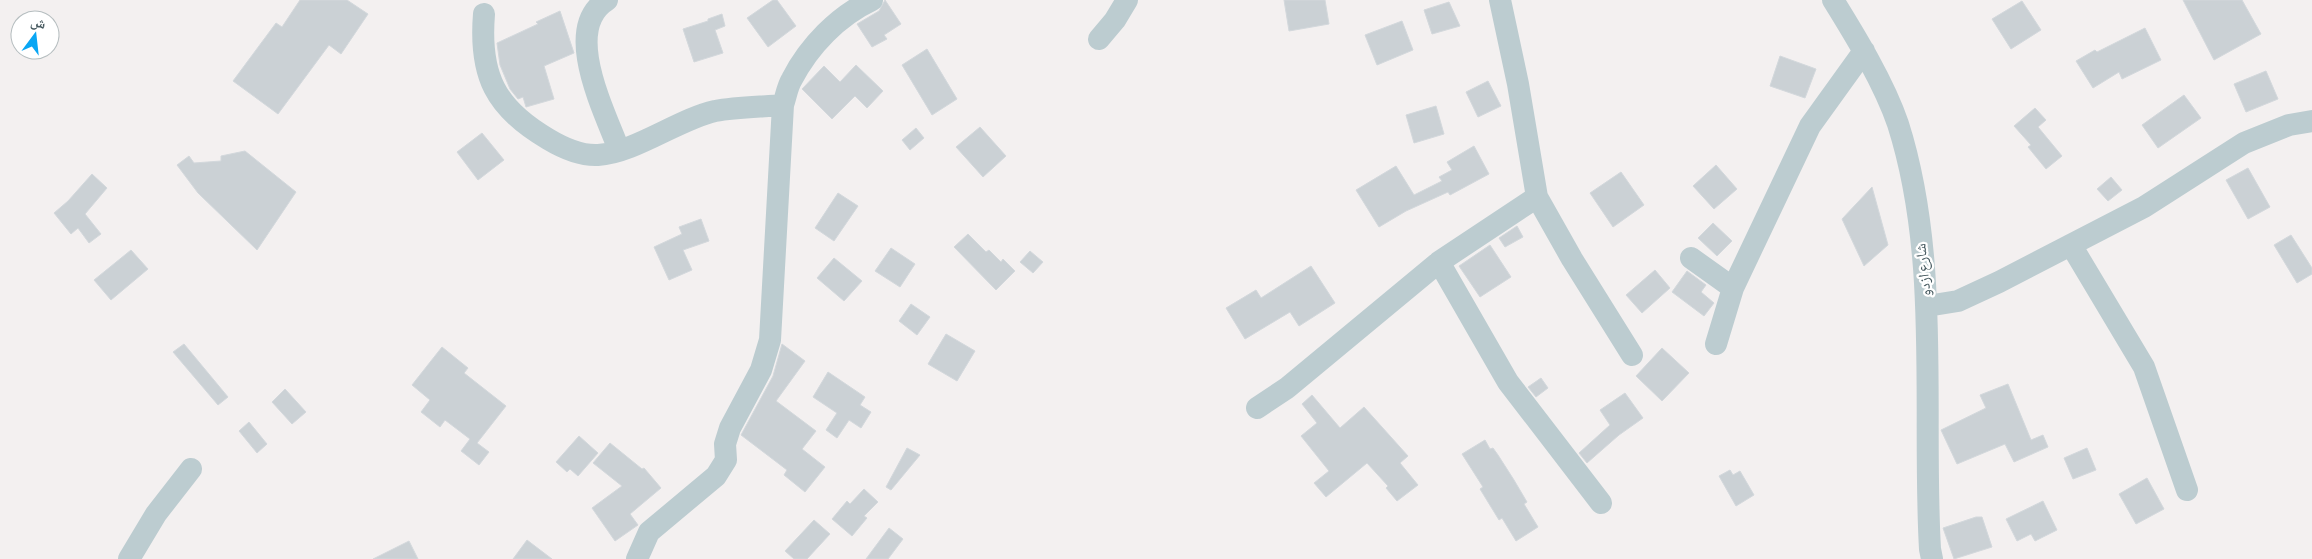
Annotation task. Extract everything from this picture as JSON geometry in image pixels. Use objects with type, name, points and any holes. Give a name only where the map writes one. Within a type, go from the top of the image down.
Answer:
[{"type":"street","points":[[608,0],[590,18],[586,39],[587,58],[619,150]]},
{"type":"street","points":[[637,559],[649,532],[716,476],[726,460],[725,444],[730,428],[761,370],[770,340],[783,105],[791,80],[812,49],[835,24],[858,7],[872,0]]},
{"type":"street","points":[[1099,39],[1116,20],[1127,0]]},
{"type":"street","points":[[1500,0],[1518,84],[1537,197],[1572,259],[1632,355]]},
{"type":"street","name":"شارع ازدو","points":[[1833,0],[1864,50],[1898,123],[1915,198],[1927,306],[1926,481],[1932,559]]},
{"type":"street","points":[[484,14],[482,42],[487,71],[501,102],[529,128],[567,151],[598,155],[619,150],[715,111],[783,105]]},
{"type":"street","points":[[1716,344],[1733,288],[1810,126],[1864,50]]},
{"type":"street","points":[[1927,306],[1958,300],[2071,245],[2144,207],[2244,143],[2288,125],[2312,121]]},
{"type":"street","points":[[1257,408],[1287,388],[1439,262],[1537,197]]},
{"type":"street","points":[[2071,245],[2144,367],[2187,490]]},
{"type":"street","points":[[1692,258],[1733,288]]},
{"type":"street","points":[[1439,262],[1508,382],[1601,503]]},
{"type":"street","points":[[129,559],[156,514],[191,469]]},
{"type":"building","points":[[300,0],[347,0],[368,14],[341,54],[329,45],[278,114],[233,81],[276,23],[282,27]]},
{"type":"building","points":[[773,0],[777,0],[796,26],[768,47],[747,18]]},
{"type":"building","points":[[885,0],[901,24],[884,35],[887,39],[872,47],[857,24],[879,11]]},
{"type":"building","points":[[1284,0],[1325,0],[1329,24],[1289,31]]},
{"type":"building","points":[[2183,0],[2242,0],[2261,34],[2214,60]]},
{"type":"building","points":[[2022,1],[2041,30],[2011,49],[1992,19]]},
{"type":"building","points":[[1449,2],[1460,26],[1432,34],[1424,10]]},
{"type":"building","points":[[560,11],[574,53],[544,66],[554,99],[526,107],[523,97],[518,99],[510,89],[500,65],[497,43],[538,24],[536,22]]},
{"type":"building","points":[[722,14],[725,26],[715,30],[723,53],[694,62],[683,29],[708,21],[708,19]]},
{"type":"building","points":[[1402,21],[1413,50],[1377,65],[1365,35]]},
{"type":"building","points":[[2145,28],[2161,60],[2122,79],[2119,72],[2093,88],[2076,61],[2095,50],[2097,52]]},
{"type":"building","points":[[927,49],[957,99],[932,115],[902,65]]},
{"type":"building","points":[[1780,56],[1816,69],[1805,98],[1770,86]]},
{"type":"building","points":[[856,65],[883,91],[867,108],[855,96],[832,119],[802,89],[824,66],[840,82]]},
{"type":"building","points":[[2266,71],[2278,99],[2246,112],[2234,84]]},
{"type":"building","points":[[1488,81],[1501,106],[1478,117],[1466,92]]},
{"type":"building","points":[[2184,95],[2201,118],[2158,148],[2142,125]]},
{"type":"building","points":[[1436,106],[1444,134],[1414,143],[1406,115]]},
{"type":"building","points":[[2035,108],[2046,120],[2038,127],[2062,156],[2046,169],[2028,147],[2031,145],[2014,126]]},
{"type":"building","points":[[980,127],[1006,156],[983,177],[956,147]]},
{"type":"building","points":[[916,128],[924,138],[910,150],[902,140]]},
{"type":"building","points":[[482,133],[504,160],[478,180],[457,152]]},
{"type":"building","points":[[1474,146],[1489,174],[1450,195],[1448,192],[1406,211],[1379,227],[1356,190],[1396,166],[1414,195],[1442,181],[1439,177],[1452,170],[1447,162]]},
{"type":"building","points":[[245,151],[296,192],[257,250],[198,193],[177,165],[189,156],[194,163],[221,161],[221,156]]},
{"type":"building","points":[[1716,165],[1737,189],[1714,209],[1693,186]]},
{"type":"building","points":[[2248,168],[2270,207],[2248,219],[2226,180]]},
{"type":"building","points":[[1621,172],[1644,205],[1613,227],[1590,193]]},
{"type":"building","points":[[92,174],[107,188],[85,214],[101,234],[89,243],[78,228],[71,234],[54,213],[68,201]]},
{"type":"building","points":[[2111,177],[2122,190],[2108,201],[2097,189]]},
{"type":"building","points":[[1872,187],[1888,245],[1864,266],[1842,219]]},
{"type":"building","points":[[838,193],[858,206],[834,241],[815,228]]},
{"type":"building","points":[[701,219],[709,241],[683,250],[692,270],[669,280],[654,247],[682,234],[679,227]]},
{"type":"building","points":[[1713,223],[1732,241],[1717,256],[1698,238]]},
{"type":"building","points":[[1517,226],[1523,237],[1505,247],[1499,238]]},
{"type":"building","points":[[968,234],[986,252],[989,250],[1001,262],[1003,259],[1015,271],[996,290],[954,247]]},
{"type":"building","points":[[2291,235],[2312,268],[2312,274],[2297,283],[2274,245]]},
{"type":"building","points":[[1490,245],[1511,277],[1480,297],[1459,266]]},
{"type":"building","points":[[891,248],[915,264],[900,287],[875,271]]},
{"type":"building","points":[[131,250],[148,269],[111,300],[94,280]]},
{"type":"building","points":[[1030,251],[1043,262],[1033,273],[1020,262]]},
{"type":"building","points":[[834,258],[862,281],[844,301],[817,278]]},
{"type":"building","points":[[1311,266],[1335,303],[1299,326],[1290,312],[1245,339],[1226,308],[1256,290],[1261,298]]},
{"type":"building","points":[[1655,270],[1670,288],[1642,313],[1626,295]]},
{"type":"building","points":[[1687,271],[1706,285],[1701,292],[1714,303],[1704,316],[1672,292]]},
{"type":"building","points":[[911,304],[930,317],[917,335],[899,321]]},
{"type":"building","points":[[946,334],[975,351],[957,381],[928,364]]},
{"type":"building","points":[[184,344],[228,397],[218,405],[173,352]]},
{"type":"building","points":[[782,344],[805,361],[776,401],[816,431],[802,449],[825,467],[805,492],[784,475],[787,470],[741,435],[773,376]]},
{"type":"building","points":[[442,347],[468,368],[464,373],[506,406],[477,443],[489,452],[479,465],[461,451],[470,439],[445,420],[440,427],[421,412],[430,400],[412,385]]},
{"type":"building","points":[[1662,348],[1689,373],[1662,401],[1636,376]]},
{"type":"building","points":[[828,372],[865,397],[860,405],[871,412],[861,428],[849,420],[837,438],[826,430],[837,413],[813,397]]},
{"type":"building","points":[[1541,378],[1548,388],[1536,397],[1528,387]]},
{"type":"building","points":[[2008,384],[2031,440],[2043,435],[2048,447],[2014,462],[2005,444],[1957,464],[1941,430],[1986,408],[1980,395]]},
{"type":"building","points":[[285,389],[306,412],[292,424],[272,402]]},
{"type":"building","points":[[1625,393],[1643,418],[1619,435],[1587,463],[1579,453],[1610,425],[1600,410]]},
{"type":"building","points":[[1312,395],[1340,428],[1364,407],[1408,456],[1400,463],[1418,485],[1397,501],[1386,488],[1388,486],[1367,463],[1326,497],[1314,483],[1329,471],[1301,436],[1317,423],[1302,404]]},
{"type":"building","points":[[249,422],[267,444],[257,453],[239,431]]},
{"type":"building","points":[[579,436],[598,453],[578,476],[570,469],[567,472],[556,462]]},
{"type":"building","points":[[1485,440],[1490,449],[1493,448],[1514,480],[1527,502],[1524,504],[1538,527],[1516,541],[1502,518],[1499,520],[1480,489],[1483,487],[1462,454]]},
{"type":"building","points":[[610,443],[642,469],[644,468],[661,488],[630,514],[638,525],[615,541],[592,508],[622,486],[593,463]]},
{"type":"building","points":[[907,448],[920,455],[891,490],[886,487]]},
{"type":"building","points":[[2087,448],[2096,470],[2073,479],[2064,458]]},
{"type":"building","points":[[1730,470],[1733,475],[1740,471],[1754,495],[1736,506],[1719,476]]},
{"type":"building","points":[[2147,478],[2164,509],[2136,524],[2119,494]]},
{"type":"building","points":[[864,489],[878,502],[864,516],[867,518],[852,536],[832,519],[847,501],[850,504]]},
{"type":"building","points":[[2043,501],[2057,530],[2035,541],[2031,534],[2017,541],[2006,519]]},
{"type":"building","points":[[1976,517],[1982,517],[1992,547],[1954,559],[1943,528]]},
{"type":"building","points":[[814,520],[830,534],[807,559],[794,559],[785,551]]},
{"type":"building","points":[[889,528],[903,539],[888,559],[866,559]]},
{"type":"building","points":[[527,540],[552,559],[513,559]]},
{"type":"building","points":[[409,541],[418,559],[373,559]]}]
